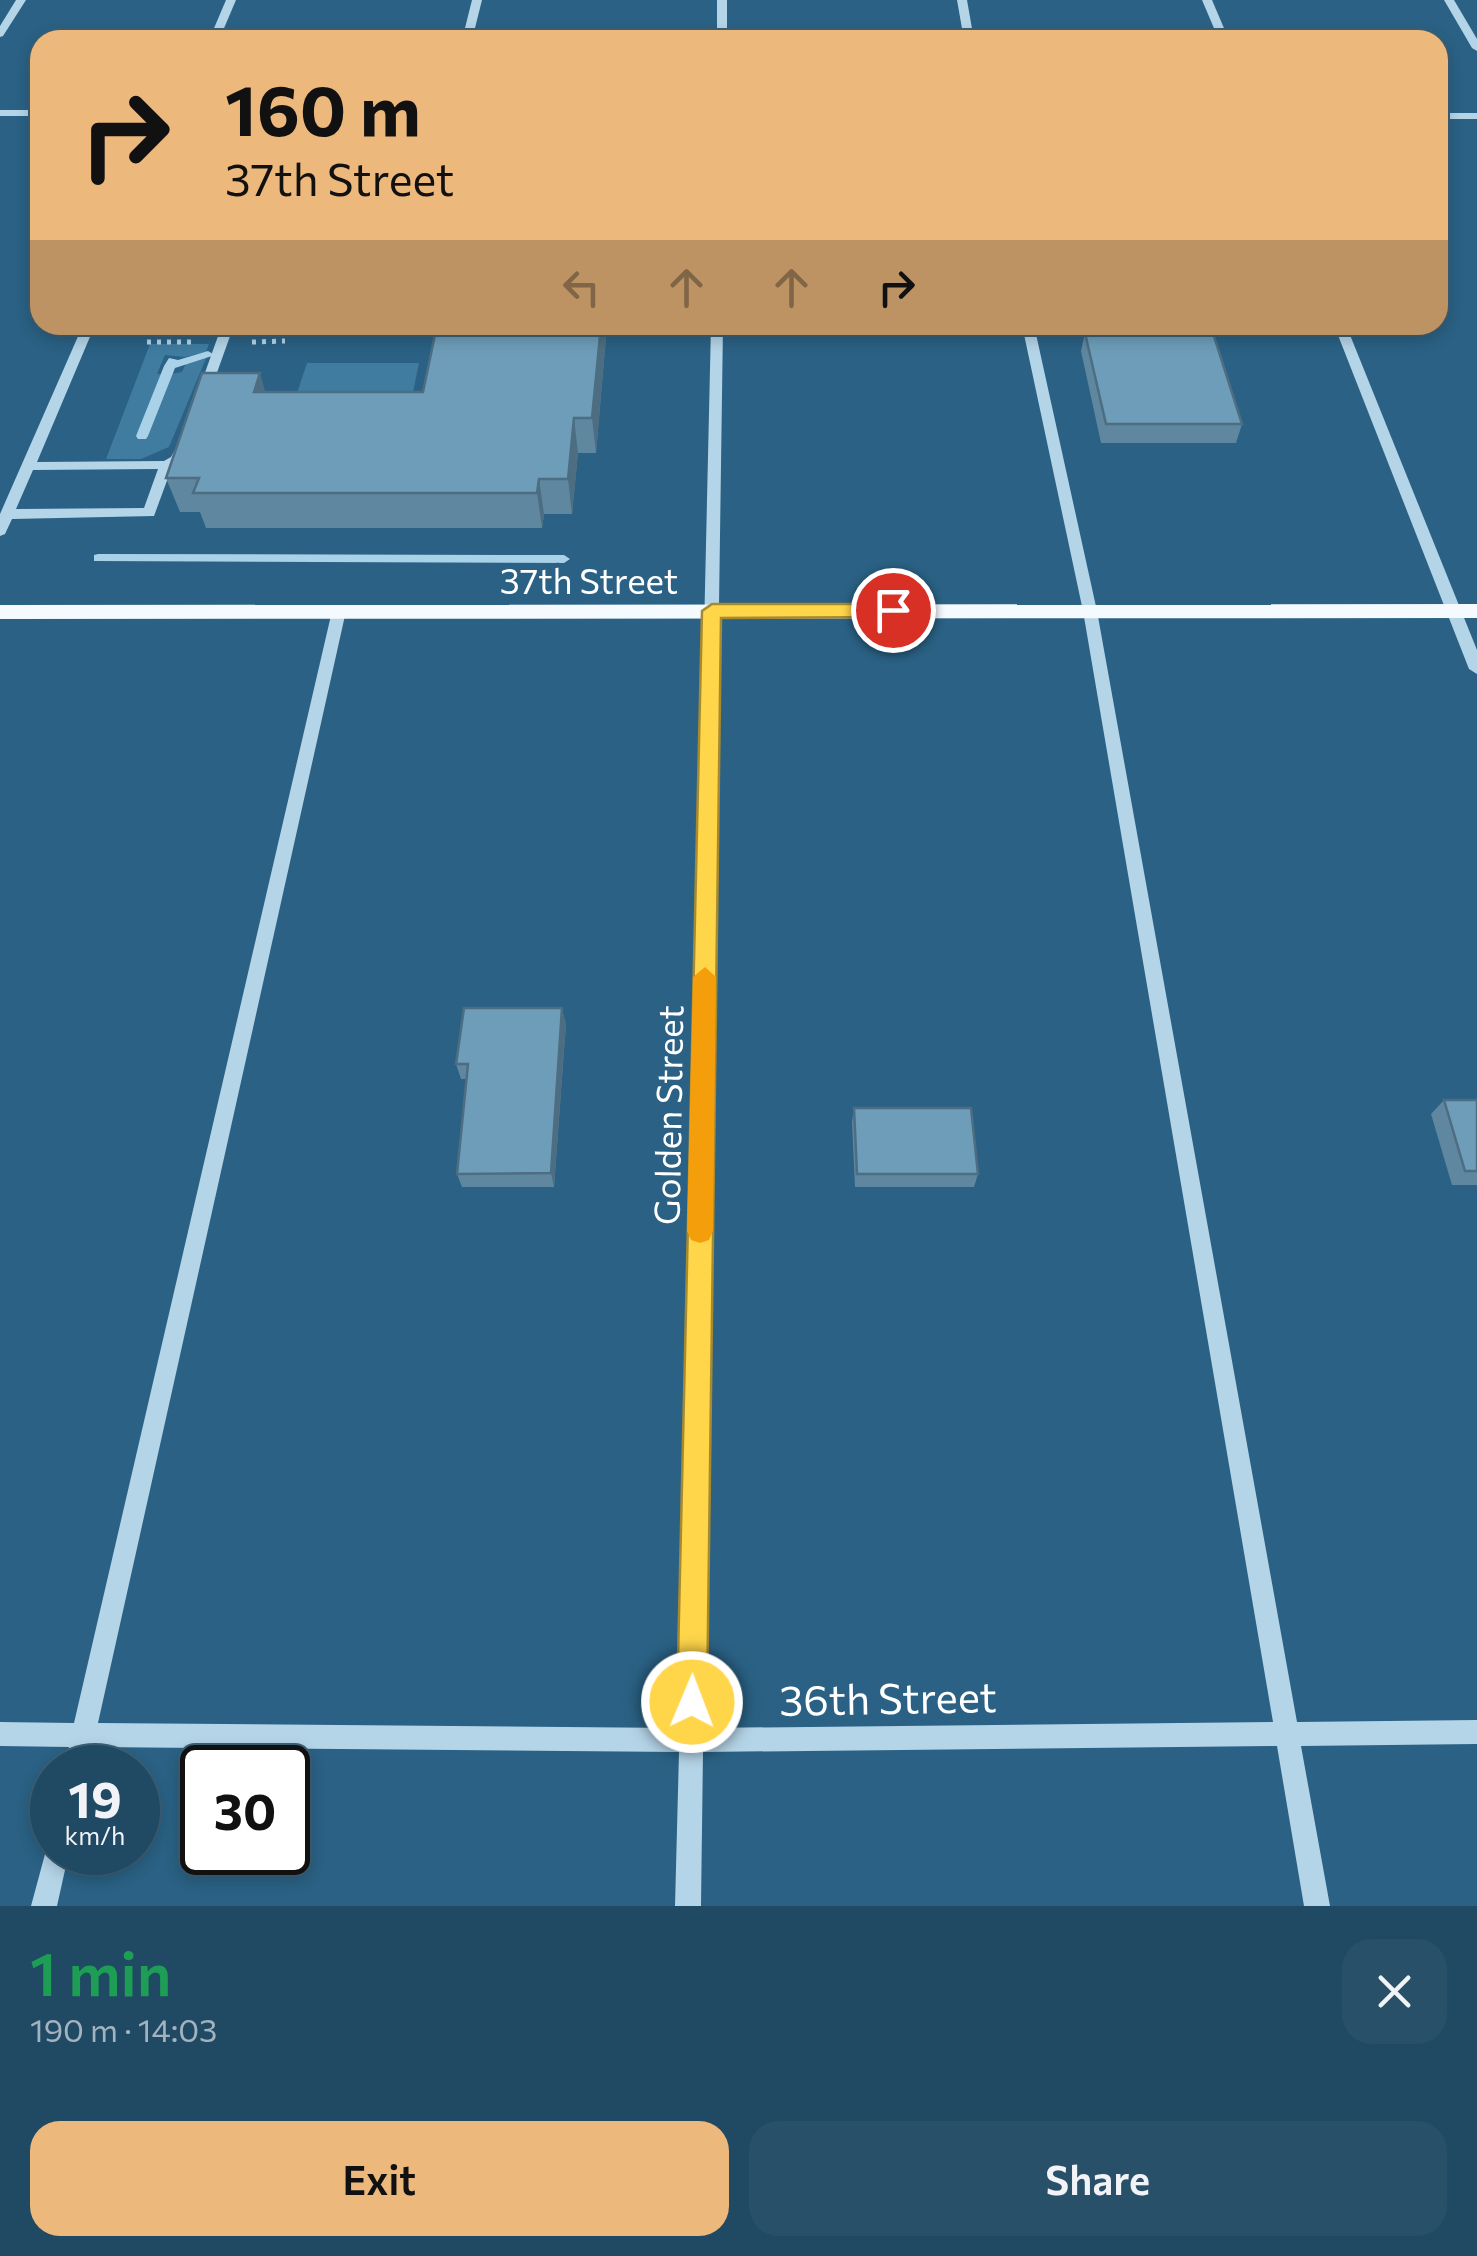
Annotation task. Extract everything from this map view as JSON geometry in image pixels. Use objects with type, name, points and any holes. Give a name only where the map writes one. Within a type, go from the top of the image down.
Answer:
[{"type":"main road","name":"37th Street","points":[[0,612],[1477,610]]},
{"type":"street","points":[[0,34],[20,0]]},
{"type":"street","points":[[218,30],[231,0]]},
{"type":"street","points":[[470,30],[477,0]]},
{"type":"street","points":[[722,0],[722,30]]},
{"type":"street","points":[[962,0],[967,30]]},
{"type":"street","points":[[1207,0],[1220,30]]},
{"type":"street","points":[[1449,0],[1477,48]]},
{"type":"street","points":[[0,113],[30,113]]},
{"type":"street","points":[[1448,116],[1477,116]]},
{"type":"street","points":[[0,531],[85,335]]},
{"type":"street","points":[[195,417],[224,335]]},
{"type":"street","name":"Golden Street","points":[[688,1906],[717,335]]},
{"type":"street","points":[[1030,335],[1090,610],[1317,1906]]},
{"type":"street","points":[[1344,335],[1477,669]]},
{"type":"street","points":[[28,466],[166,464],[176,460],[188,436]]},
{"type":"street","points":[[7,514],[149,513],[166,464]]},
{"type":"street","points":[[82,1745],[340,610]]},
{"type":"street","name":"36th Street","points":[[0,1734],[691,1740],[1477,1732]]},
{"type":"street","points":[[44,1906],[51,1875]]},
{"type":"path","points":[[250,342],[286,341]]},
{"type":"path","points":[[147,342],[209,342]]},
{"type":"shaded area","points":[[150,344],[209,344],[206,352],[185,357],[165,355],[157,374],[164,374],[139,439],[145,437],[170,374],[182,372],[187,361],[207,356],[169,447],[141,459],[106,459]]},
{"type":"shaded area","points":[[307,363],[419,363],[409,412],[291,411]]},
{"type":"building","points":[[435,335],[600,335],[592,418],[574,418],[568,479],[539,479],[537,493],[193,493],[199,478],[166,478],[202,373],[260,373],[254,392],[423,392]]},
{"type":"building","points":[[1085,335],[1214,335],[1242,424],[1106,424]]},
{"type":"building","points":[[464,1008],[562,1008],[551,1173],[457,1174],[468,1064],[456,1064]]},
{"type":"building","points":[[1444,1100],[1477,1100],[1477,1171],[1465,1171]]},
{"type":"building","points":[[854,1108],[971,1108],[978,1174],[857,1174]]},
{"type":"waterway","points":[[171,365],[208,354]]},
{"type":"waterway","points":[[171,365],[173,360]]},
{"type":"waterway","points":[[142,436],[171,365]]},
{"type":"waterway","points":[[98,558],[564,559]]},
{"type":"slow traffic","points":[[700,1231],[705,977]]},
{"type":"route","points":[[692,1702],[712,611],[893,610]]}]
